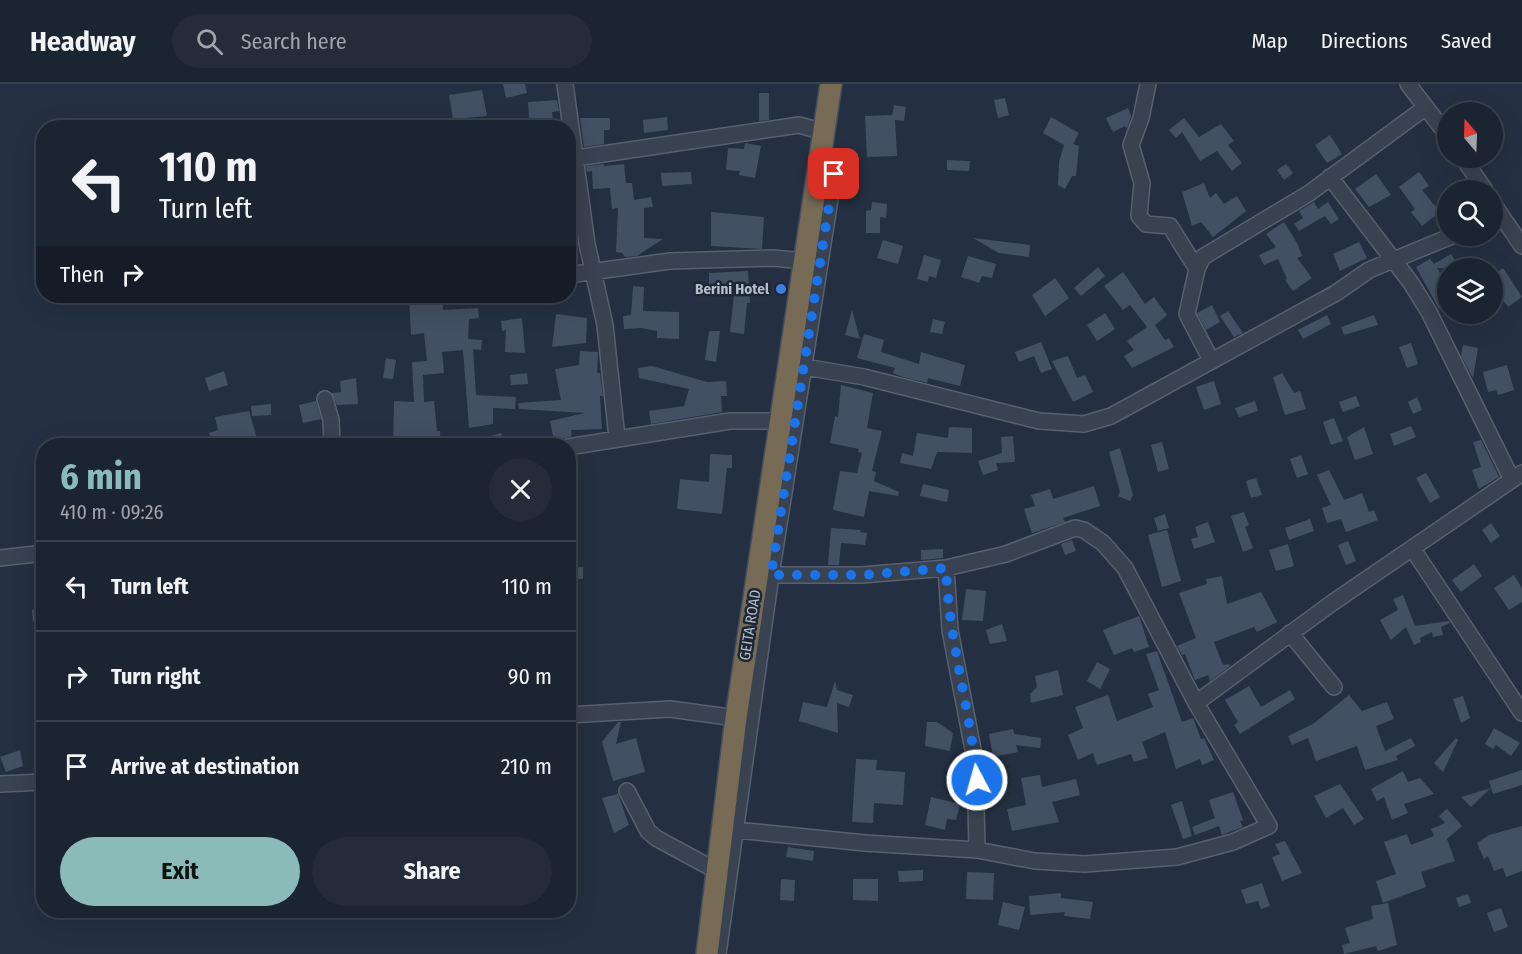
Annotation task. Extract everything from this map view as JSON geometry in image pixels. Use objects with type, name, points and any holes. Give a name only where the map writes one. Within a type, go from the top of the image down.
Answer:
[{"type":"highway","name":"GEITA ROAD","points":[[707,954],[736,718],[831,84]]},
{"type":"street","points":[[565,84],[570,120]]},
{"type":"street","points":[[1148,84],[1141,118],[1131,145],[1142,183],[1139,216],[1146,224],[1170,226],[1197,269]]},
{"type":"street","points":[[1408,84],[1437,122]]},
{"type":"street","points":[[1211,360],[1187,314],[1197,269],[1208,252],[1263,222],[1330,177],[1426,107]]},
{"type":"street","points":[[617,438],[605,325],[593,273],[576,158],[799,125],[824,132]]},
{"type":"street","points":[[718,954],[771,575],[834,174]]},
{"type":"street","points":[[1196,703],[1290,633],[1517,477],[1446,343],[1411,283],[1330,177]]},
{"type":"street","points":[[1503,228],[1522,246]]},
{"type":"street","points":[[805,367],[864,377],[1039,421],[1084,424],[1111,416],[1336,293],[1369,270],[1437,242]]},
{"type":"street","points":[[576,274],[688,260],[773,258],[804,261]]},
{"type":"street","points":[[325,399],[331,420],[332,438]]},
{"type":"street","points":[[576,446],[730,421],[782,421]]},
{"type":"street","points":[[736,830],[977,850],[1035,861],[1115,863],[1177,857],[1233,842],[1268,828],[1265,816],[1196,703],[1125,568],[1110,550],[1084,530],[1066,530],[1006,554],[946,568],[823,577],[771,575]]},
{"type":"street","points":[[1412,548],[1522,713]]},
{"type":"street","points":[[0,558],[36,554]]},
{"type":"street","points":[[946,568],[950,630],[975,760],[977,850]]},
{"type":"street","points":[[1290,633],[1334,687]]},
{"type":"street","points":[[576,714],[670,709],[736,718]]},
{"type":"street","points":[[0,784],[36,783]]},
{"type":"street","points":[[627,791],[648,831],[656,838],[717,872]]},
{"type":"building","points":[[503,84],[525,84],[527,93],[506,98]]},
{"type":"building","points":[[482,90],[487,116],[453,119],[449,95]]},
{"type":"building","points":[[759,93],[769,93],[769,120],[759,121]]},
{"type":"building","points":[[1005,98],[1009,115],[998,118],[994,100]]},
{"type":"building","points":[[557,100],[559,111],[552,112],[553,120],[529,120],[528,102]]},
{"type":"building","points":[[894,105],[906,107],[904,121],[895,120],[897,156],[867,157],[865,116],[892,115]]},
{"type":"building","points":[[1128,108],[1131,116],[1127,129],[1125,126],[1113,132],[1106,118]]},
{"type":"building","points":[[667,117],[668,130],[644,133],[643,120]]},
{"type":"building","points":[[1051,117],[1079,133],[1073,144],[1079,146],[1076,176],[1072,176],[1065,189],[1058,185],[1059,162],[1064,145],[1043,133]]},
{"type":"building","points":[[580,118],[610,118],[610,130],[604,130],[604,144],[584,147]]},
{"type":"building","points":[[1184,118],[1199,137],[1221,124],[1234,141],[1228,145],[1242,163],[1232,171],[1217,151],[1200,161],[1182,132],[1176,138],[1169,130]]},
{"type":"building","points":[[1330,135],[1342,154],[1327,163],[1315,145]]},
{"type":"building","points":[[745,143],[761,146],[755,178],[739,175],[740,171],[726,170],[728,148],[744,149]]},
{"type":"building","points":[[947,160],[970,161],[969,171],[947,170]]},
{"type":"building","points":[[604,164],[604,166],[624,164],[626,183],[632,183],[634,200],[651,197],[653,207],[644,208],[644,238],[663,239],[637,256],[625,257],[622,253],[616,252],[618,208],[612,209],[610,188],[593,189],[592,171],[587,172],[586,166]]},
{"type":"building","points":[[1286,164],[1293,173],[1284,180],[1277,170]]},
{"type":"building","points":[[691,172],[692,184],[662,186],[661,173]]},
{"type":"building","points":[[1419,172],[1429,186],[1422,190],[1437,208],[1437,214],[1422,226],[1411,212],[1415,209],[1399,187]]},
{"type":"building","points":[[1376,174],[1391,195],[1369,207],[1355,189]]},
{"type":"building","points":[[1204,183],[1210,198],[1216,193],[1224,204],[1237,196],[1246,211],[1213,237],[1201,222],[1192,226],[1182,192]]},
{"type":"building","points":[[872,202],[887,204],[886,218],[880,217],[880,233],[866,233],[866,211],[871,210]]},
{"type":"building","points":[[1314,202],[1318,209],[1328,202],[1339,219],[1331,224],[1325,216],[1299,231],[1294,224],[1303,218],[1299,211]]},
{"type":"building","points":[[711,212],[764,217],[762,249],[711,246]]},
{"type":"building","points":[[1284,222],[1302,256],[1297,258],[1312,278],[1293,291],[1285,280],[1287,279],[1278,259],[1264,265],[1259,255],[1276,247],[1266,234]]},
{"type":"building","points":[[973,238],[1030,245],[1029,257],[999,253]]},
{"type":"building","points":[[883,240],[903,246],[898,264],[877,258]]},
{"type":"building","points":[[1359,242],[1367,258],[1340,271],[1333,254]]},
{"type":"building","points":[[924,255],[941,260],[936,278],[929,276],[928,282],[917,279]]},
{"type":"building","points":[[968,256],[996,264],[992,278],[982,276],[979,283],[961,277]]},
{"type":"building","points":[[1430,259],[1434,264],[1437,262],[1437,305],[1416,267]]},
{"type":"building","points":[[1098,267],[1105,276],[1081,296],[1074,288]]},
{"type":"building","points":[[1503,268],[1522,297],[1508,307],[1503,301]]},
{"type":"building","points":[[748,271],[750,303],[747,303],[744,334],[730,332],[734,294],[709,293],[709,273]]},
{"type":"building","points":[[1123,272],[1145,304],[1154,297],[1167,315],[1155,325],[1165,340],[1169,338],[1174,347],[1132,368],[1124,356],[1134,350],[1127,341],[1147,327],[1130,305],[1123,310],[1104,286]]},
{"type":"building","points":[[1055,278],[1069,298],[1045,316],[1032,295]]},
{"type":"building","points":[[633,286],[644,287],[643,311],[679,312],[679,339],[657,338],[657,331],[641,328],[624,329],[623,316],[631,315]]},
{"type":"building","points":[[409,303],[442,303],[443,310],[478,308],[479,318],[469,319],[468,339],[482,340],[481,350],[473,349],[476,395],[516,397],[515,409],[493,408],[493,424],[469,428],[463,350],[442,352],[444,373],[423,375],[424,402],[434,401],[437,431],[440,431],[440,438],[393,438],[394,401],[414,402],[412,362],[427,361],[424,333],[411,335]]},
{"type":"building","points":[[1212,305],[1220,322],[1206,330],[1197,313]]},
{"type":"building","points":[[852,310],[860,339],[845,335]]},
{"type":"building","points":[[1228,311],[1243,333],[1234,337],[1220,316]]},
{"type":"building","points":[[1105,313],[1115,329],[1097,341],[1087,325]]},
{"type":"building","points":[[556,314],[587,318],[586,343],[552,347]]},
{"type":"building","points":[[1327,315],[1331,324],[1303,339],[1298,330]]},
{"type":"building","points":[[1374,315],[1378,325],[1344,335],[1341,327]]},
{"type":"building","points":[[522,318],[525,353],[505,352],[506,330],[502,331],[501,321]]},
{"type":"building","points":[[933,319],[945,322],[942,334],[930,332]]},
{"type":"building","points":[[709,331],[720,331],[716,362],[705,360]]},
{"type":"building","points":[[864,334],[884,340],[881,352],[919,364],[921,352],[965,365],[960,386],[928,378],[927,383],[903,377],[893,373],[895,368],[857,358]]},
{"type":"building","points":[[1041,342],[1052,369],[1041,373],[1034,356],[1019,362],[1015,352]]},
{"type":"building","points":[[1411,343],[1418,364],[1407,368],[1399,347]]},
{"type":"building","points":[[1463,345],[1478,348],[1473,378],[1461,356]]},
{"type":"building","points":[[580,351],[598,352],[597,373],[600,373],[603,396],[600,396],[602,429],[571,430],[572,436],[553,438],[550,421],[585,413],[519,409],[518,403],[561,400],[555,369],[579,365]]},
{"type":"building","points":[[1068,356],[1077,378],[1085,375],[1093,392],[1073,402],[1052,361]]},
{"type":"building","points":[[386,358],[396,360],[393,379],[383,378]]},
{"type":"building","points":[[1507,365],[1514,390],[1498,395],[1496,390],[1488,392],[1483,372]]},
{"type":"building","points":[[652,366],[707,382],[726,381],[727,396],[721,396],[722,412],[651,424],[649,411],[684,406],[689,389],[639,378],[638,368]]},
{"type":"building","points":[[224,371],[228,385],[209,391],[205,378]]},
{"type":"building","points":[[527,373],[528,384],[511,385],[510,375]]},
{"type":"building","points":[[1282,373],[1294,393],[1300,391],[1306,409],[1285,415],[1273,377]]},
{"type":"building","points":[[356,378],[358,404],[337,405],[332,393],[341,392],[340,381]]},
{"type":"building","points":[[1214,381],[1221,404],[1204,410],[1196,387]]},
{"type":"building","points":[[841,385],[873,393],[867,428],[882,431],[872,471],[876,472],[874,481],[899,492],[898,496],[869,491],[864,517],[833,510],[840,471],[857,473],[862,453],[858,452],[859,449],[830,443],[835,416],[838,417]]},
{"type":"building","points":[[1356,396],[1360,406],[1343,412],[1339,402]]},
{"type":"building","points":[[1417,397],[1422,410],[1413,414],[1408,402]]},
{"type":"building","points":[[316,401],[321,419],[303,423],[299,405]]},
{"type":"building","points":[[1255,401],[1258,411],[1239,417],[1235,408]]},
{"type":"building","points":[[271,404],[271,415],[252,416],[251,406]]},
{"type":"building","points":[[249,411],[257,438],[211,438],[209,433],[218,430],[215,417]]},
{"type":"building","points":[[1334,418],[1343,441],[1331,445],[1323,422]]},
{"type":"building","points":[[1411,426],[1416,437],[1394,446],[1390,434]]},
{"type":"building","points":[[949,427],[972,428],[972,453],[937,452],[931,469],[900,463],[902,453],[913,456],[917,433],[948,438]]},
{"type":"building","points":[[1364,427],[1373,454],[1355,460],[1347,437]]},
{"type":"building","points":[[501,433],[503,438],[487,438]]},
{"type":"building","points":[[1013,436],[1015,462],[996,463],[998,470],[983,475],[978,461],[1002,453],[1001,437]]},
{"type":"building","points":[[1481,440],[1499,477],[1479,489],[1472,470],[1481,467],[1473,442]]},
{"type":"building","points":[[1162,442],[1169,469],[1158,472],[1151,445]]},
{"type":"building","points":[[1120,448],[1133,495],[1130,501],[1118,496],[1120,492],[1109,452]]},
{"type":"building","points":[[710,454],[732,455],[732,468],[727,468],[722,514],[677,509],[680,479],[709,482]]},
{"type":"building","points":[[1301,455],[1308,474],[1297,478],[1290,459]]},
{"type":"building","points":[[1329,470],[1344,500],[1362,493],[1369,512],[1374,510],[1378,520],[1346,532],[1341,519],[1327,523],[1322,508],[1331,505],[1317,475]]},
{"type":"building","points":[[1426,473],[1440,497],[1430,503],[1416,478]]},
{"type":"building","points":[[1256,478],[1262,495],[1251,498],[1246,481]]},
{"type":"building","points":[[923,484],[949,490],[947,502],[920,496]]},
{"type":"building","points":[[1094,486],[1100,506],[1063,518],[1065,522],[1032,533],[1024,509],[1035,506],[1031,495],[1050,489],[1053,499]]},
{"type":"building","points":[[1244,512],[1249,525],[1245,527],[1253,548],[1243,552],[1231,516]]},
{"type":"building","points":[[1165,514],[1169,528],[1158,531],[1154,518]]},
{"type":"building","points":[[1310,519],[1314,531],[1289,540],[1285,528]]},
{"type":"building","points":[[1208,522],[1215,542],[1194,549],[1191,539],[1198,537],[1195,527]]},
{"type":"building","points":[[1491,523],[1500,536],[1491,543],[1482,530]]},
{"type":"building","points":[[831,528],[861,530],[860,532],[867,533],[865,545],[841,543],[839,565],[828,565]]},
{"type":"building","points":[[1167,530],[1181,581],[1162,587],[1148,535]]},
{"type":"building","points":[[1072,540],[1076,551],[1065,555],[1061,544]]},
{"type":"building","points":[[1348,541],[1356,561],[1346,565],[1338,545]]},
{"type":"building","points":[[1288,544],[1294,566],[1276,571],[1269,550]]},
{"type":"building","points":[[943,549],[943,558],[921,560],[921,550]]},
{"type":"building","points":[[1474,564],[1482,576],[1461,592],[1452,580]]},
{"type":"building","points":[[576,567],[583,567],[583,579],[576,579]]},
{"type":"building","points":[[1514,575],[1522,588],[1522,602],[1509,610],[1494,588]]},
{"type":"building","points":[[1222,576],[1227,604],[1261,592],[1277,622],[1257,632],[1254,627],[1214,642],[1223,665],[1229,664],[1230,666],[1210,681],[1208,675],[1195,680],[1185,654],[1182,655],[1177,646],[1196,638],[1179,593],[1207,584],[1206,579]]},
{"type":"building","points":[[966,589],[986,591],[983,621],[962,620]]},
{"type":"building","points":[[1403,595],[1415,626],[1449,621],[1450,623],[1441,627],[1443,635],[1433,637],[1432,632],[1420,638],[1421,642],[1414,645],[1406,627],[1391,640],[1380,620],[1398,610],[1393,599]]},
{"type":"building","points":[[32,610],[36,610],[36,621],[33,621]]},
{"type":"building","points":[[1139,616],[1149,647],[1134,652],[1132,648],[1114,655],[1103,630]]},
{"type":"building","points":[[1002,624],[1007,641],[990,644],[986,630]]},
{"type":"building","points":[[1157,651],[1182,722],[1193,718],[1201,739],[1204,738],[1214,760],[1202,765],[1200,759],[1176,769],[1165,732],[1142,742],[1148,758],[1134,762],[1131,754],[1097,765],[1093,753],[1078,760],[1068,735],[1083,728],[1075,707],[1108,695],[1117,721],[1153,707],[1148,694],[1159,690],[1146,654]]},
{"type":"building","points":[[1097,662],[1110,669],[1100,689],[1087,681]]},
{"type":"building","points":[[1058,670],[1063,695],[1031,703],[1030,694],[1037,687],[1035,676]]},
{"type":"building","points":[[835,681],[837,690],[853,695],[849,707],[837,703],[838,733],[799,721],[803,702],[827,707]]},
{"type":"building","points":[[1249,686],[1261,707],[1290,690],[1295,699],[1240,734],[1234,725],[1238,722],[1225,700]]},
{"type":"building","points":[[1349,695],[1362,711],[1387,702],[1394,719],[1376,726],[1385,751],[1411,738],[1415,746],[1396,756],[1398,760],[1365,770],[1357,746],[1316,761],[1308,738],[1292,745],[1288,736],[1313,724]]},
{"type":"building","points":[[1463,696],[1470,718],[1461,723],[1453,699]]},
{"type":"building","points":[[618,722],[621,722],[616,744],[636,738],[645,772],[613,781],[602,742]]},
{"type":"building","points":[[927,722],[937,722],[953,733],[950,751],[925,746]]},
{"type":"building","points":[[1494,728],[1520,743],[1511,756],[1496,745],[1493,749],[1485,744]]},
{"type":"building","points":[[1013,729],[1014,734],[1041,738],[1040,748],[1016,745],[1018,752],[993,757],[989,734]]},
{"type":"building","points":[[1456,738],[1458,740],[1443,772],[1434,763]]},
{"type":"building","points":[[20,750],[23,766],[6,772],[0,757]]},
{"type":"building","points":[[856,759],[877,760],[876,770],[905,772],[903,805],[874,803],[873,823],[852,822]]},
{"type":"building","points":[[1522,770],[1522,785],[1493,794],[1489,781]]},
{"type":"building","points":[[1403,771],[1408,782],[1420,778],[1434,794],[1404,804],[1408,813],[1392,820],[1384,797],[1377,801],[1371,789]]},
{"type":"building","points":[[1040,775],[1042,787],[1076,779],[1080,795],[1052,802],[1059,822],[1012,831],[1007,809],[1026,805],[1021,778]]},
{"type":"building","points":[[1340,784],[1364,819],[1354,825],[1343,808],[1326,818],[1314,796]]},
{"type":"building","points":[[1491,788],[1471,807],[1461,797]]},
{"type":"building","points":[[1233,792],[1243,820],[1240,821],[1243,827],[1222,835],[1219,826],[1195,835],[1192,827],[1215,818],[1209,800]]},
{"type":"building","points":[[618,794],[629,825],[614,833],[602,798]]},
{"type":"building","points":[[931,797],[960,804],[956,820],[947,819],[945,830],[925,825]]},
{"type":"building","points":[[1182,801],[1192,836],[1183,839],[1171,805]]},
{"type":"building","points":[[1447,809],[1462,826],[1447,839],[1455,861],[1421,872],[1426,887],[1383,903],[1376,881],[1396,874],[1384,842],[1407,834],[1411,845],[1434,836],[1431,829],[1445,823],[1439,816]]},
{"type":"building","points":[[1522,826],[1522,871],[1506,877],[1503,868],[1494,871],[1488,856],[1484,859],[1477,843],[1489,835]]},
{"type":"building","points":[[1285,841],[1302,873],[1282,881],[1272,857],[1280,854],[1275,844]]},
{"type":"building","points":[[788,847],[814,851],[813,861],[786,857]]},
{"type":"building","points":[[923,870],[923,881],[899,882],[898,871]]},
{"type":"building","points":[[967,872],[994,873],[993,900],[966,899]]},
{"type":"building","points":[[781,879],[795,880],[794,901],[780,900]]},
{"type":"building","points":[[853,879],[878,879],[878,901],[853,900]]},
{"type":"building","points":[[1262,883],[1270,906],[1261,909],[1258,901],[1246,904],[1241,890]]},
{"type":"building","points":[[1061,893],[1061,898],[1093,902],[1090,919],[1064,916],[1065,912],[1030,915],[1029,896]]},
{"type":"building","points":[[1468,894],[1471,903],[1459,907],[1456,898]]},
{"type":"building","points":[[1003,902],[1025,907],[1019,930],[998,925]]},
{"type":"building","points":[[1388,903],[1397,945],[1378,951],[1376,946],[1344,954],[1342,945],[1350,943],[1345,928],[1373,919],[1371,906]]},
{"type":"building","points":[[1501,908],[1508,927],[1494,932],[1487,913]]},
{"type":"place","name":"Berini Hotel","points":[[781,289]]},
{"type":"route","points":[[834,174],[771,575],[813,577],[946,568],[950,630],[968,715],[977,780]]}]
